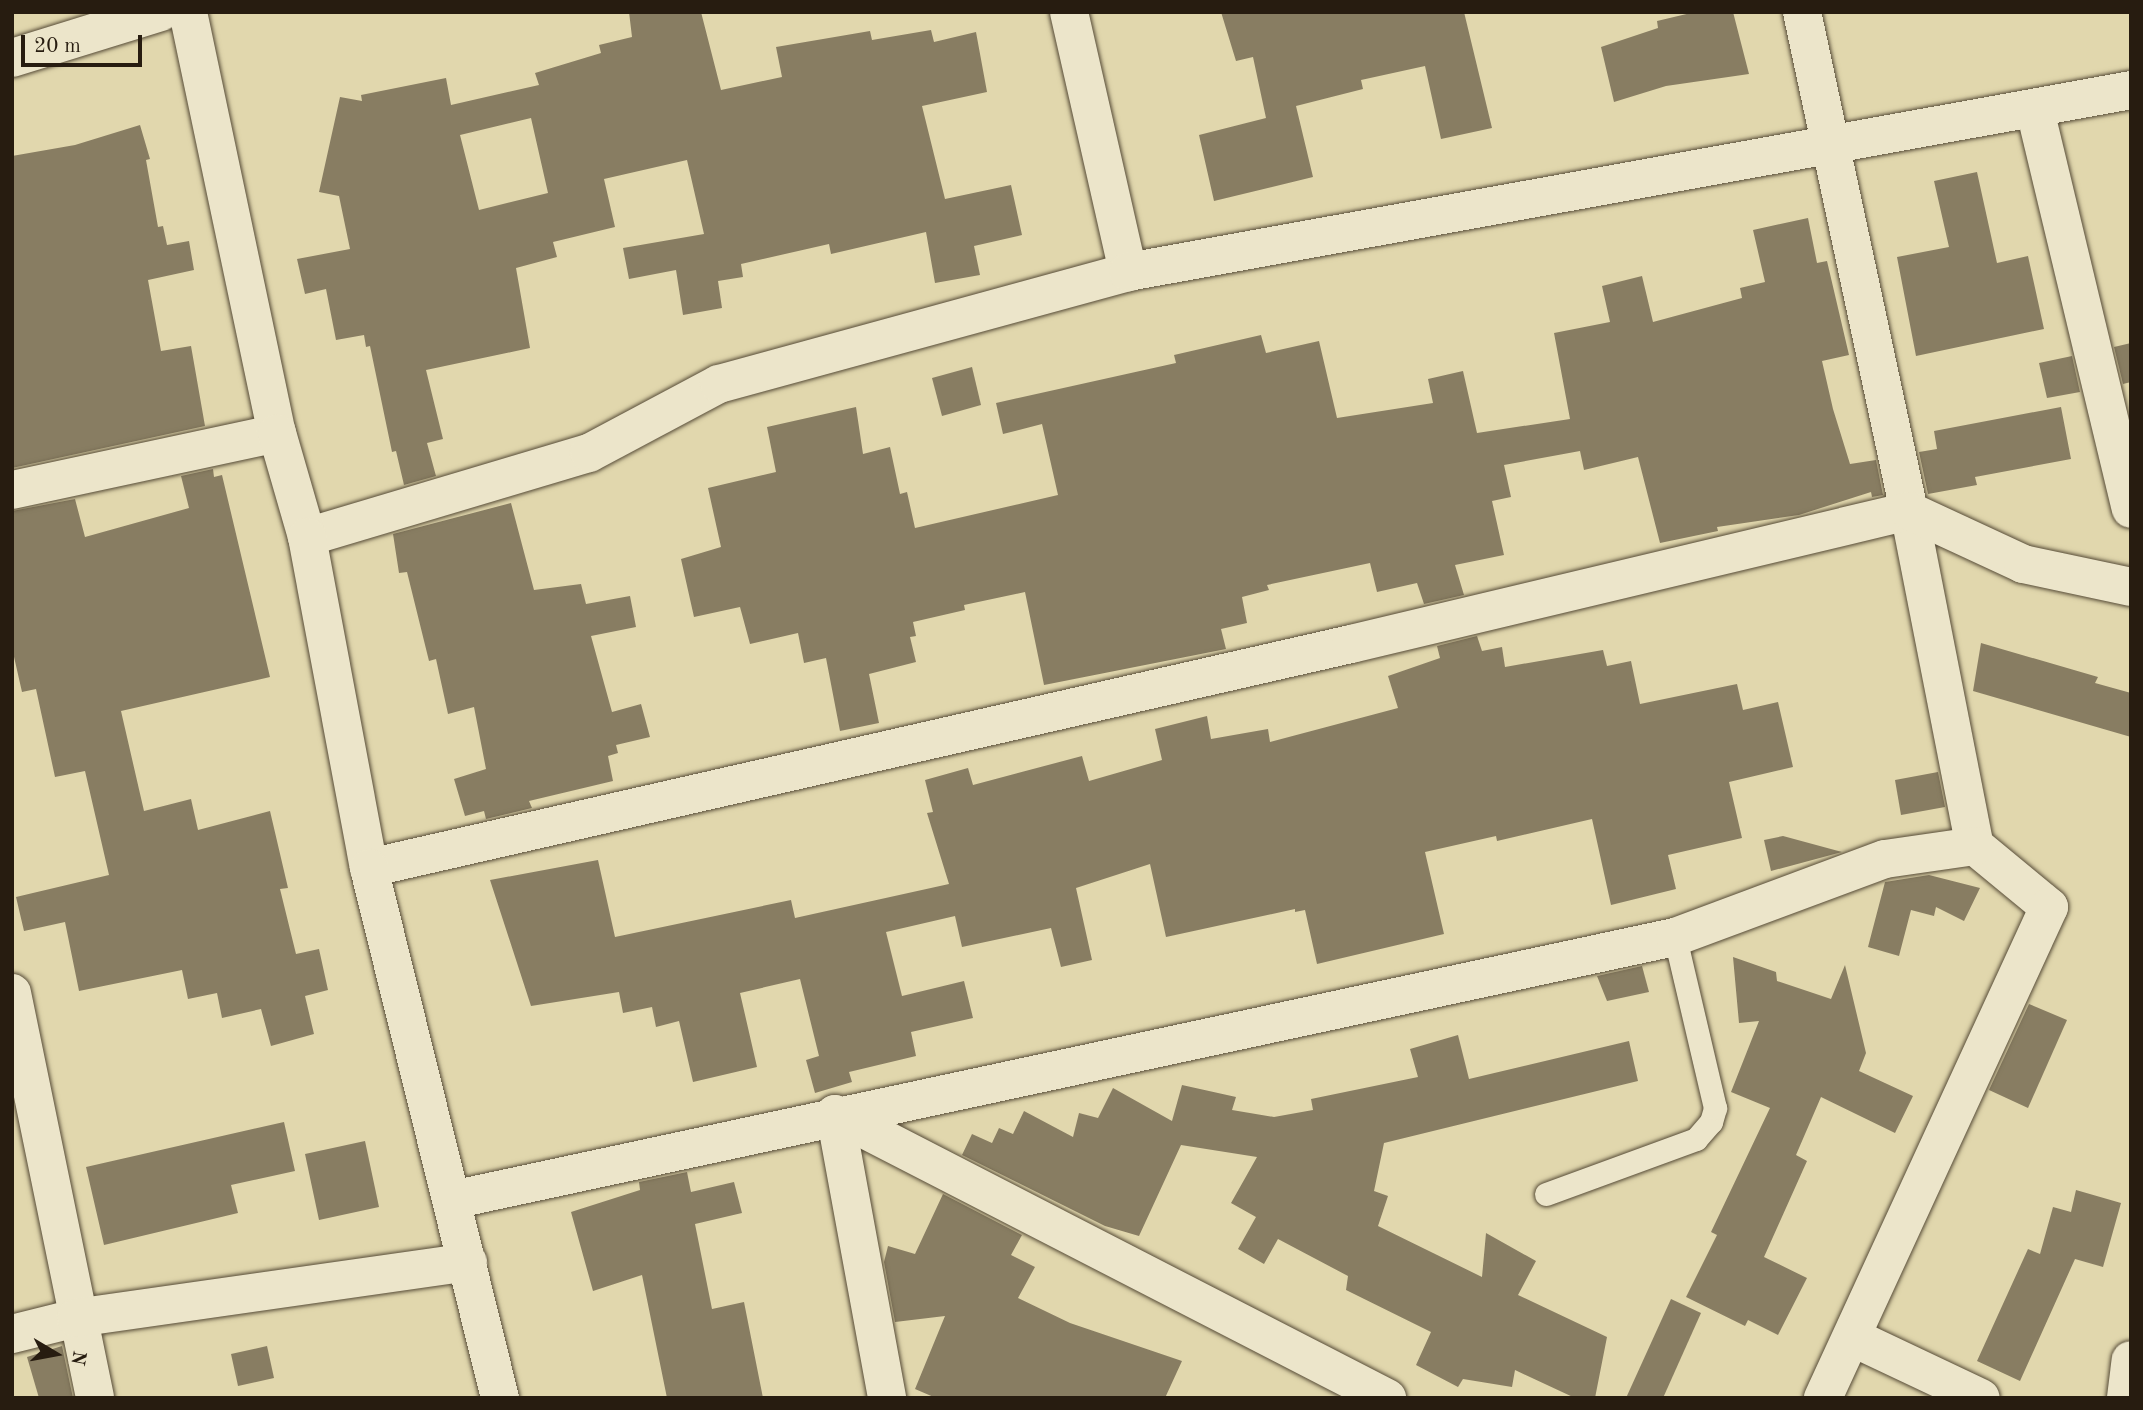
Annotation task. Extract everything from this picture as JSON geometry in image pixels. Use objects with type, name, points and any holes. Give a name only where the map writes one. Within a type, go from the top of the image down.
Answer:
[{"type":"street","points":[[12,58],[161,12]]},
{"type":"street","points":[[188,12],[277,433],[307,537],[369,868],[500,1398]]},
{"type":"street","points":[[1069,12],[1128,272]]},
{"type":"street","points":[[1802,12],[1909,511],[1975,846],[1995,867],[2046,901],[2048,914],[1854,1338],[1823,1398]]},
{"type":"street","points":[[307,537],[589,453],[719,384],[1128,272],[2035,110],[2131,90]]},
{"type":"street","points":[[2035,110],[2131,509]]},
{"type":"street","points":[[12,490],[277,433]]},
{"type":"street","points":[[369,868],[1351,644],[1909,511],[2023,564],[2131,587]]},
{"type":"street","points":[[452,1200],[835,1114],[1675,937],[1885,859],[1975,846]]},
{"type":"street","points":[[12,993],[76,1318],[95,1398]]},
{"type":"street","points":[[835,1114],[887,1398]]},
{"type":"street","points":[[835,1114],[1387,1398]]},
{"type":"street","points":[[12,1334],[76,1318],[468,1262]]},
{"type":"street","points":[[1854,1338],[1981,1398]]},
{"type":"street","points":[[2126,1398],[2131,1360]]},
{"type":"lane","points":[[1546,1194],[1696,1139],[1711,1122],[1715,1108],[1675,937]]},
{"type":"building","points":[[629,12],[701,12],[721,90],[782,77],[776,47],[870,31],[872,40],[931,30],[934,42],[976,32],[987,92],[922,106],[945,199],[1011,185],[1022,235],[974,246],[980,275],[935,283],[926,232],[831,254],[829,244],[741,264],[743,277],[718,281],[722,308],[683,315],[676,270],[629,279],[623,248],[704,234],[687,160],[604,179],[615,227],[553,242],[557,257],[516,268],[530,348],[426,370],[443,439],[427,443],[436,476],[404,485],[396,451],[392,452],[370,346],[366,347],[364,335],[336,340],[326,289],[305,294],[297,259],[350,249],[339,196],[319,192],[340,97],[362,101],[361,95],[446,78],[451,105],[539,85],[535,73],[601,53],[599,45],[632,37]],"holes":[[[531,118],[548,193],[479,210],[460,135]]]},
{"type":"building","points":[[1221,12],[1464,12],[1492,128],[1441,139],[1425,66],[1361,80],[1363,89],[1296,106],[1313,177],[1214,201],[1199,135],[1266,118],[1253,57],[1236,61]]},
{"type":"building","points":[[1695,12],[1733,12],[1749,74],[1666,86],[1614,102],[1601,47],[1658,28],[1657,21]]},
{"type":"building","points":[[140,125],[150,159],[146,160],[158,227],[163,226],[167,245],[189,241],[194,270],[148,280],[161,351],[191,346],[205,426],[12,468],[12,156],[75,145]]},
{"type":"building","points":[[1977,172],[1997,263],[2028,256],[2044,329],[1916,356],[1897,257],[1949,247],[1934,181]]},
{"type":"building","points":[[1808,218],[1817,263],[1827,261],[1849,355],[1822,361],[1833,409],[1850,464],[1876,460],[1883,495],[1872,497],[1871,492],[1799,515],[1717,527],[1718,531],[1660,543],[1638,457],[1584,470],[1580,451],[1504,465],[1511,497],[1492,501],[1504,555],[1455,565],[1464,595],[1424,604],[1417,583],[1377,592],[1370,563],[1267,585],[1269,590],[1242,597],[1247,623],[1221,629],[1226,649],[1044,685],[1025,592],[964,605],[965,610],[913,622],[916,636],[910,637],[916,662],[869,674],[879,723],[840,731],[826,658],[804,663],[798,633],[750,644],[740,607],[694,617],[681,559],[721,547],[708,488],[776,472],[767,427],[856,407],[863,454],[890,447],[900,494],[907,492],[915,528],[1058,495],[1042,424],[1003,434],[996,403],[1176,363],[1174,355],[1261,335],[1266,353],[1319,341],[1337,418],[1433,403],[1428,379],[1463,371],[1477,433],[1570,419],[1554,333],[1610,322],[1602,286],[1642,276],[1653,322],[1742,298],[1740,288],[1765,282],[1753,230]]},
{"type":"building","points":[[2131,343],[2131,382],[2123,384],[2114,347]]},
{"type":"building","points":[[2072,356],[2080,392],[2047,398],[2039,363]]},
{"type":"building","points":[[972,367],[981,405],[942,416],[932,378]]},
{"type":"building","points":[[2061,407],[2071,459],[1975,477],[1977,485],[1928,494],[1919,452],[1937,449],[1934,431]]},
{"type":"building","points":[[213,469],[214,477],[222,475],[270,677],[121,711],[144,811],[191,799],[198,830],[270,811],[288,888],[280,889],[296,954],[319,949],[328,990],[305,996],[314,1034],[271,1046],[261,1009],[222,1018],[217,993],[188,999],[182,970],[79,991],[65,922],[24,931],[16,897],[109,875],[85,771],[55,777],[36,689],[22,692],[12,648],[12,511],[75,499],[85,537],[189,508],[181,476]]},
{"type":"building","points":[[511,503],[534,590],[581,584],[586,604],[630,596],[636,627],[591,636],[612,712],[641,704],[650,737],[616,745],[618,753],[608,756],[613,781],[529,801],[532,808],[486,819],[484,811],[465,816],[454,779],[486,769],[474,707],[448,714],[436,659],[429,661],[407,572],[399,573],[393,534]]},
{"type":"building","points":[[1477,636],[1482,651],[1502,647],[1505,667],[1603,650],[1607,666],[1631,661],[1640,704],[1737,684],[1743,710],[1778,702],[1793,767],[1729,782],[1742,838],[1668,855],[1676,889],[1611,905],[1592,819],[1497,841],[1496,836],[1425,852],[1444,934],[1317,964],[1305,910],[1295,912],[1295,909],[1166,937],[1150,864],[1076,888],[1092,960],[1061,967],[1051,928],[962,947],[955,916],[886,932],[902,996],[964,981],[973,1018],[911,1032],[916,1056],[849,1072],[852,1082],[815,1093],[806,1060],[819,1056],[800,979],[740,993],[757,1067],[693,1082],[679,1021],[656,1027],[652,1007],[623,1013],[619,992],[531,1006],[490,880],[598,860],[615,937],[791,900],[795,918],[949,884],[927,813],[933,812],[925,780],[968,768],[973,785],[1082,756],[1089,781],[1162,760],[1155,729],[1207,716],[1211,739],[1268,729],[1270,742],[1398,708],[1388,676],[1440,658],[1437,646]]},
{"type":"building","points":[[1981,643],[2098,677],[2095,683],[2131,693],[2131,737],[1973,691]]},
{"type":"building","points":[[1938,772],[1945,807],[1901,815],[1895,780]]},
{"type":"building","points":[[1783,836],[1842,852],[1771,871],[1764,840]]},
{"type":"building","points":[[1929,875],[1980,888],[1964,921],[1936,907],[1934,916],[1911,910],[1899,956],[1868,947],[1885,882]]},
{"type":"building","points":[[1733,957],[1776,972],[1777,981],[1831,999],[1845,965],[1866,1053],[1859,1071],[1913,1096],[1895,1133],[1821,1097],[1796,1155],[1807,1161],[1764,1257],[1807,1278],[1778,1335],[1748,1320],[1745,1326],[1686,1297],[1717,1235],[1711,1232],[1770,1108],[1731,1092],[1759,1021],[1739,1023]]},
{"type":"building","points":[[1642,966],[1649,992],[1607,1001],[1597,976]]},
{"type":"building","points":[[2029,1004],[2067,1020],[2028,1108],[1989,1090]]},
{"type":"building","points":[[1458,1035],[1469,1079],[1629,1041],[1638,1081],[1384,1143],[1374,1191],[1388,1196],[1378,1226],[1482,1277],[1486,1233],[1536,1261],[1518,1295],[1607,1337],[1595,1398],[1575,1398],[1515,1370],[1512,1387],[1463,1379],[1458,1387],[1416,1365],[1431,1332],[1346,1290],[1348,1276],[1278,1239],[1264,1264],[1238,1249],[1256,1217],[1231,1203],[1257,1157],[1181,1145],[1139,1236],[1105,1226],[962,1155],[972,1134],[992,1143],[999,1128],[1013,1134],[1024,1111],[1073,1137],[1079,1113],[1098,1118],[1113,1088],[1172,1121],[1182,1085],[1236,1097],[1232,1110],[1274,1117],[1313,1110],[1311,1099],[1418,1077],[1410,1049]]},
{"type":"building","points":[[284,1122],[295,1171],[231,1185],[238,1213],[104,1245],[86,1167]]},
{"type":"building","points":[[365,1141],[379,1207],[319,1220],[305,1154]]},
{"type":"building","points":[[687,1172],[691,1192],[734,1182],[742,1213],[695,1224],[712,1309],[744,1302],[763,1398],[667,1398],[642,1275],[593,1291],[571,1212],[640,1190],[639,1182]]},
{"type":"building","points":[[2076,1190],[2121,1203],[2103,1267],[2075,1259],[2020,1381],[1977,1361],[2028,1249],[2040,1254],[2053,1207],[2071,1212]]},
{"type":"building","points":[[943,1194],[1022,1235],[1011,1255],[1035,1267],[1018,1298],[1070,1323],[1182,1361],[1165,1398],[936,1398],[915,1389],[945,1316],[895,1322],[884,1262],[888,1246],[915,1254]]},
{"type":"building","points":[[1671,1299],[1701,1313],[1663,1398],[1626,1398]]},
{"type":"building","points":[[62,1346],[73,1398],[39,1398],[27,1357]]},
{"type":"building","points":[[267,1346],[274,1378],[238,1386],[231,1354]]}]
